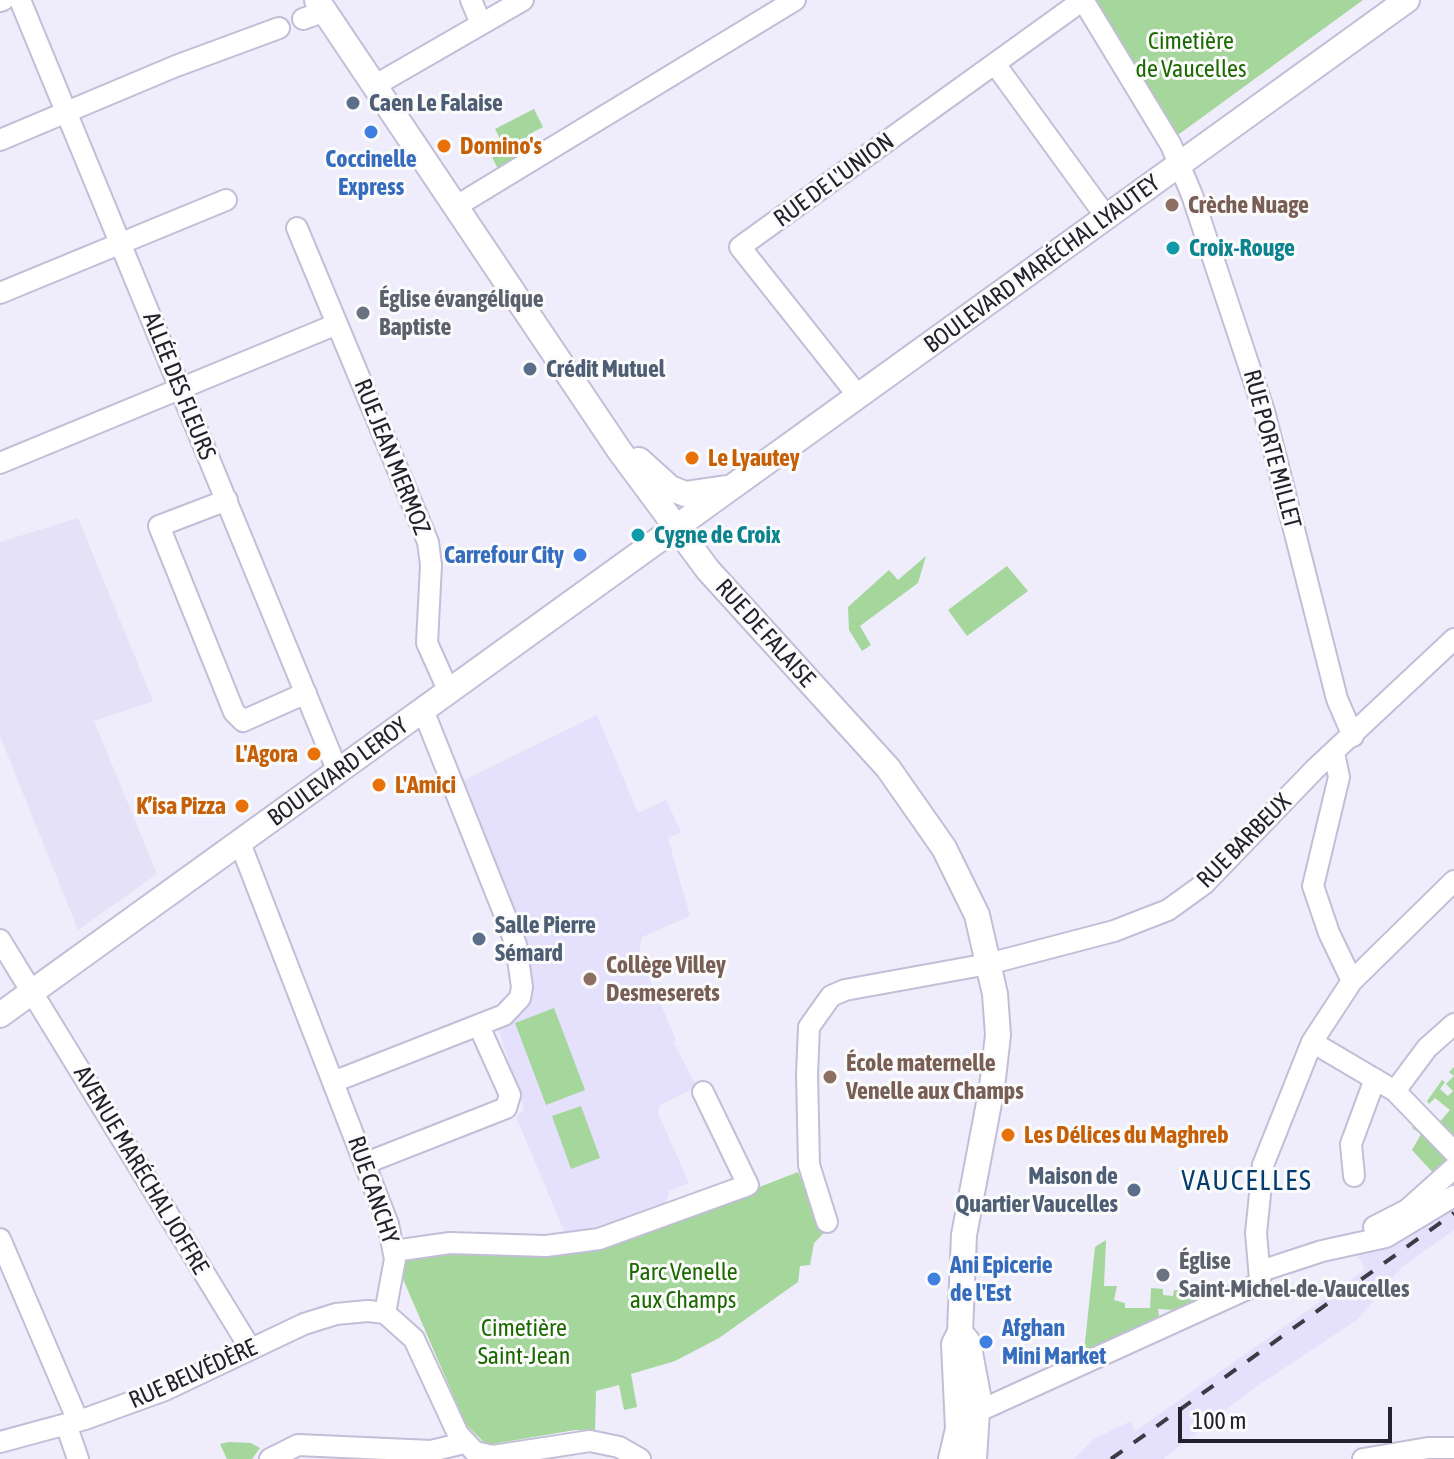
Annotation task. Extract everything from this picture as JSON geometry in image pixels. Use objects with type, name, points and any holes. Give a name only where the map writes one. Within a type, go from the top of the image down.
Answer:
[{"type":"main road","name":"BOULEVARD MARÉCHAL LYAUTEY","points":[[677,528],[1407,0]]},
{"type":"main road","name":"RUE DE FALAISE","points":[[315,10],[374,86],[602,427],[677,528],[737,604],[888,768],[933,831],[977,915],[996,1011],[996,1053],[964,1235],[960,1332],[954,1344],[958,1414],[951,1459]]},
{"type":"main road","points":[[602,427],[670,488],[685,494],[725,488],[749,476]]},
{"type":"main road","name":"BOULEVARD LEROY","points":[[0,1015],[677,528]]},
{"type":"main road","name":"RUE DE FALAISE","points":[[960,1332],[968,1342],[979,1411],[974,1459]]},
{"type":"street","name":"ALLÉE DES FLEURS","points":[[20,0],[338,772]]},
{"type":"street","points":[[471,0],[481,24]]},
{"type":"street","points":[[374,86],[523,0]]},
{"type":"street","points":[[455,207],[795,0]]},
{"type":"street","name":"RUE PORTE MILLET","points":[[1083,0],[1180,165],[1264,411],[1337,699],[1353,736]]},
{"type":"street","name":"RUE DE L'UNION","points":[[859,397],[740,247],[1083,0]]},
{"type":"street","points":[[0,140],[176,66],[279,28]]},
{"type":"street","points":[[995,64],[1107,218]]},
{"type":"street","points":[[0,293],[226,200]]},
{"type":"street","name":"RUE JEAN MERMOZ","points":[[297,228],[428,542],[431,565],[427,643],[449,692]]},
{"type":"street","points":[[0,463],[337,324]]},
{"type":"street","points":[[227,500],[159,526],[234,712],[243,721],[306,693]]},
{"type":"street","name":"RUE BARBEUX","points":[[827,1222],[812,1181],[809,1151],[809,1027],[821,1005],[845,990],[988,964],[1114,931],[1168,910],[1204,884],[1334,753],[1454,639]]},
{"type":"street","points":[[333,1082],[479,1026],[514,1007],[520,998],[522,974],[506,918],[423,710]]},
{"type":"street","points":[[1334,753],[1339,777],[1313,886],[1329,933],[1352,981]]},
{"type":"street","name":"RUE CANCHY","points":[[240,843],[366,1163],[394,1251],[392,1293],[385,1313]]},
{"type":"street","points":[[979,1411],[1256,1285],[1261,1271],[1256,1233],[1263,1165],[1312,1042],[1352,981],[1454,881]]},
{"type":"street","name":"AVENUE MARÉCHAL JOFFRE","points":[[0,940],[250,1348]]},
{"type":"street","points":[[1395,1091],[1427,1048],[1454,1024]]},
{"type":"street","points":[[366,1163],[506,1108],[510,1095],[479,1026]]},
{"type":"street","points":[[1312,1042],[1395,1091],[1448,1146]]},
{"type":"street","points":[[1354,1176],[1351,1144],[1375,1079]]},
{"type":"street","points":[[394,1251],[450,1243],[546,1246],[599,1239],[748,1185],[703,1092]]},
{"type":"street","points":[[1322,1251],[1407,1210],[1454,1168]]},
{"type":"street","points":[[1261,1271],[1322,1251],[1386,1237],[1454,1196]]},
{"type":"street","points":[[0,1239],[72,1423],[78,1459]]},
{"type":"street","points":[[385,1313],[414,1339],[464,1443],[475,1452],[493,1456],[590,1441],[619,1447],[640,1459]]},
{"type":"street","name":"RUE BELVÉDÈRE","points":[[0,1442],[72,1423],[189,1380],[287,1330],[336,1314],[385,1313]]},
{"type":"street","points":[[270,1459],[298,1445],[431,1451],[464,1443]]},
{"type":"street","points":[[1363,1459],[1452,1450]]},
{"type":"shaded area","points":[[78,518],[153,701],[94,721],[157,874],[78,930],[0,736],[0,542]]},
{"type":"shaded area","name":"Collège Villey Desmeserets","points":[[597,715],[638,813],[666,800],[681,832],[668,838],[690,916],[642,937],[639,954],[676,1040],[673,1042],[697,1087],[660,1105],[658,1113],[689,1183],[669,1191],[665,1208],[631,1220],[565,1233],[516,1117],[524,1110],[499,1030],[525,1007],[533,985],[532,973],[514,911],[462,781]]},
{"type":"shaded area","points":[[1454,1205],[1454,1230],[1402,1267],[1357,1320],[1254,1388],[1163,1459],[1074,1459],[1094,1439],[1131,1421],[1134,1432],[1365,1270],[1357,1254],[1379,1248]]},
{"type":"green space","name":"Cimetière de Vaucelles","points":[[1092,0],[1363,0],[1175,137]]},
{"type":"green space","points":[[534,109],[543,127],[528,135],[530,140],[522,143],[527,152],[498,169],[492,157],[506,150],[495,129]]},
{"type":"green space","points":[[926,556],[918,583],[860,626],[871,645],[862,651],[849,630],[848,607],[889,570],[898,580]]},
{"type":"green space","points":[[1007,566],[1028,591],[967,636],[948,610]]},
{"type":"green space","points":[[554,1008],[585,1090],[546,1105],[515,1023]]},
{"type":"green space","points":[[1454,1076],[1454,1134],[1448,1139],[1437,1125],[1450,1110],[1435,1098],[1429,1104],[1427,1101],[1442,1080],[1445,1082],[1440,1089],[1448,1096],[1453,1091],[1446,1084]]},
{"type":"green space","points":[[581,1106],[600,1158],[571,1169],[552,1116]]},
{"type":"green space","points":[[1418,1117],[1450,1155],[1449,1164],[1436,1176],[1412,1150],[1421,1134],[1412,1128]]},
{"type":"green space","points":[[798,1172],[825,1232],[814,1243],[810,1265],[800,1266],[798,1282],[719,1338],[675,1361],[631,1374],[637,1407],[624,1410],[619,1385],[596,1391],[595,1431],[575,1430],[487,1445],[466,1425],[403,1279],[406,1257],[465,1249],[608,1246]]},
{"type":"green space","points":[[1106,1240],[1104,1286],[1117,1286],[1114,1300],[1125,1303],[1125,1308],[1150,1308],[1151,1288],[1163,1289],[1163,1295],[1173,1296],[1174,1290],[1209,1294],[1173,1310],[1158,1309],[1159,1316],[1084,1352],[1095,1247]]},
{"type":"green space","points":[[251,1443],[260,1448],[252,1459],[227,1459],[220,1444]]},
{"type":"railway","points":[[1111,1459],[1454,1213]]},
{"type":"place","name":"Caen Le Falaise","points":[[353,103]]},
{"type":"place","name":"Coccinelle Express","points":[[371,132]]},
{"type":"place","name":"Domino's","points":[[444,146]]},
{"type":"place","name":"Crèche Nuage","points":[[1172,205]]},
{"type":"place","name":"Croix-Rouge","points":[[1173,248]]},
{"type":"place","name":"Église évangélique Baptiste","points":[[363,313]]},
{"type":"place","name":"Crédit Mutuel","points":[[530,369]]},
{"type":"place","name":"Le Lyautey","points":[[692,458]]},
{"type":"place","name":"Cygne de Croix","points":[[638,535]]},
{"type":"place","name":"Carrefour City","points":[[580,555]]},
{"type":"place","name":"L'Agora","points":[[314,754]]},
{"type":"place","name":"L'Amici","points":[[379,785]]},
{"type":"place","name":"K’isa Pizza","points":[[242,806]]},
{"type":"place","name":"Salle Pierre Sémard","points":[[479,939]]},
{"type":"place","name":"Collège Villey Desmeserets","points":[[590,979]]},
{"type":"place","name":"École maternelle Venelle aux Champs","points":[[830,1077]]},
{"type":"place","name":"Les Délices du Maghreb","points":[[1008,1135]]},
{"type":"place","name":"Maison de Quartier Vaucelles","points":[[1134,1190]]},
{"type":"place","name":"Église Saint-Michel-de-Vaucelles","points":[[1163,1275]]},
{"type":"place","name":"Ani Epicerie de l'Est","points":[[934,1279]]},
{"type":"place","name":"Afghan Mini Market","points":[[986,1342]]},
{"type":"district","name":"VAUCELLES","points":[[1247,1181]]},
{"type":"park label","name":"Parc Venelle aux Champs","points":[[683,1286]]},
{"type":"park label","name":"Cimetière Saint-Jean","points":[[524,1342]]}]
